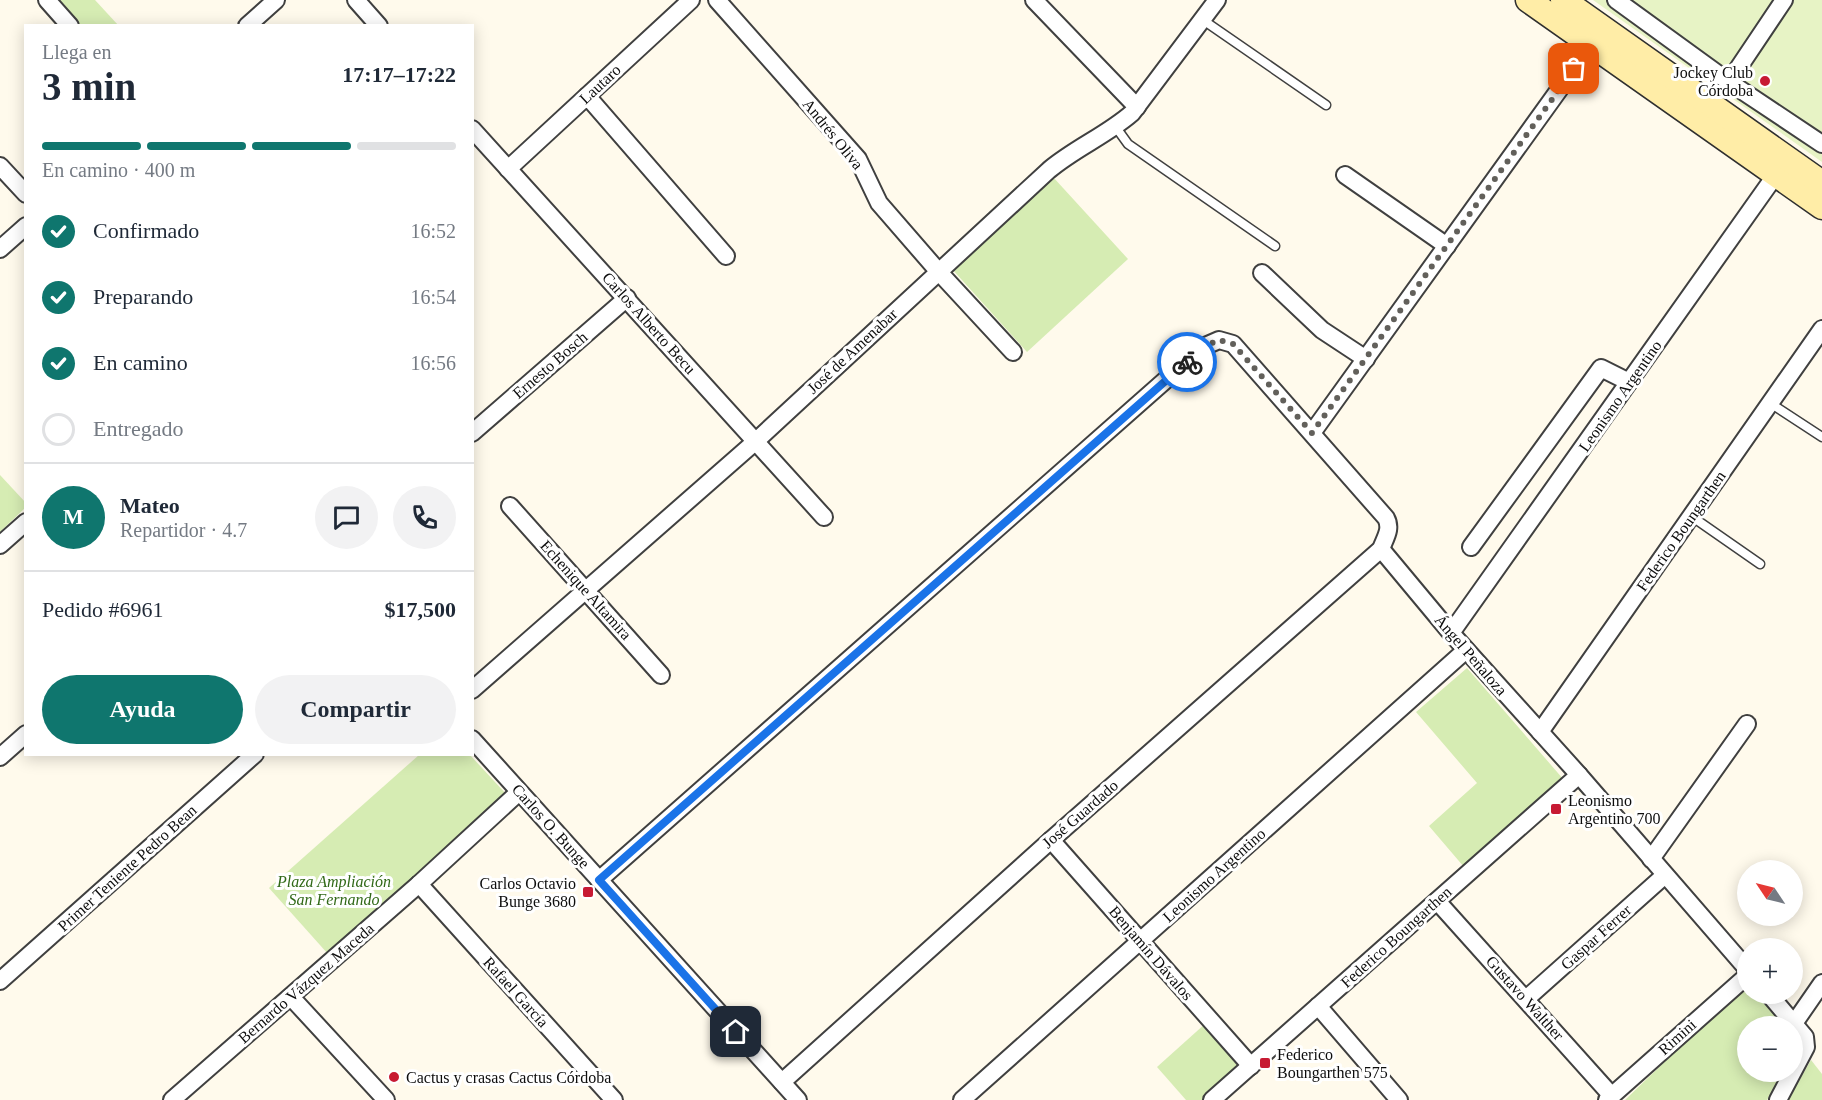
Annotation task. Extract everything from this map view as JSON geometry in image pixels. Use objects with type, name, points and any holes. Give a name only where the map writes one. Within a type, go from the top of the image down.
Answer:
[{"type":"main road","points":[[1528,0],[1598,37],[1782,166],[1822,207]]},
{"type":"main road","points":[[1563,0],[1598,37]]},
{"type":"main road","points":[[1782,166],[1822,183]]},
{"type":"street","points":[[47,0],[68,24]]},
{"type":"street","points":[[249,24],[276,0]]},
{"type":"street","points":[[356,0],[377,24]]},
{"type":"street","name":"Lautaro","points":[[508,169],[691,0]]},
{"type":"street","name":"Andrés Oliva","points":[[717,0],[858,159],[879,203],[1013,352]]},
{"type":"street","points":[[1034,0],[1137,107]]},
{"type":"street","name":"José de Amenabar","points":[[474,688],[588,591],[756,441],[938,271],[1068,154],[1115,126],[1137,107],[1217,0]]},
{"type":"street","points":[[1616,0],[1729,82],[1822,144]]},
{"type":"street","points":[[1729,82],[1784,0]]},
{"type":"street","points":[[1312,433],[1598,37]]},
{"type":"street","points":[[587,96],[726,256]]},
{"type":"street","name":"Carlos Alberto Becu","points":[[474,131],[824,517]]},
{"type":"street","points":[[0,166],[24,192]]},
{"type":"street","name":"Leonismo Argentino","points":[[1451,633],[1782,166]]},
{"type":"street","points":[[1345,175],[1447,246]]},
{"type":"street","points":[[0,249],[24,231]]},
{"type":"street","points":[[1263,273],[1322,330],[1366,359]]},
{"type":"street","name":"Ernesto Bosch","points":[[474,431],[627,298]]},
{"type":"street","name":"Federico Boungarthen","points":[[1540,732],[1822,329]]},
{"type":"street","points":[[599,880],[1203,347],[1219,340],[1233,344],[1386,518],[1389,530],[1381,549]]},
{"type":"street","points":[[1471,548],[1600,368],[1629,382]]},
{"type":"street","name":"Echenique Altamira","points":[[510,506],[661,675]]},
{"type":"street","points":[[0,545],[24,524]]},
{"type":"street","name":"Ángel Peñaloza","points":[[1381,549],[1451,633],[1579,775],[1737,959]]},
{"type":"street","name":"José Guardado","points":[[782,1082],[1051,840],[1381,549]]},
{"type":"street","name":"Leonismo Argentino","points":[[962,1100],[1466,650]]},
{"type":"street","points":[[1652,859],[1747,724]]},
{"type":"street","points":[[0,757],[24,736]]},
{"type":"street","name":"Carlos O. Bunge","points":[[474,741],[798,1100]]},
{"type":"street","name":"Primer Teniente Pedro Bean","points":[[0,981],[253,756]]},
{"type":"street","name":"Federico Boungarthen","points":[[1212,1100],[1579,775]]},
{"type":"street","name":"Bernardo Vázquez Maceda","points":[[172,1100],[419,884],[519,792]]},
{"type":"street","name":"Benjamín Dávalos","points":[[1051,840],[1251,1066]]},
{"type":"street","name":"Gaspar Ferrer","points":[[1526,999],[1665,875]]},
{"type":"street","name":"Rafael García","points":[[419,884],[614,1100]]},
{"type":"street","name":"Gustavo Walther","points":[[1437,901],[1526,999],[1609,1098]]},
{"type":"street","name":"Rimini","points":[[1609,1098],[1737,982]]},
{"type":"street","points":[[1799,1016],[1822,983]]},
{"type":"street","points":[[291,997],[386,1100]]},
{"type":"street","points":[[1778,1004],[1789,1016]]},
{"type":"street","points":[[1318,1006],[1399,1100]]},
{"type":"street","points":[[1803,1034],[1806,1047],[1803,1053]]},
{"type":"street","points":[[1778,1100],[1788,1082]]},
{"type":"lane","points":[[1203,20],[1326,105]]},
{"type":"lane","points":[[1115,126],[1128,144],[1275,246]]},
{"type":"lane","points":[[1770,403],[1822,437]]},
{"type":"lane","points":[[1691,516],[1760,564]]},
{"type":"green space","points":[[55,0],[95,0],[117,24],[77,24]]},
{"type":"green space","name":"Jockey Club Córdoba","points":[[1593,0],[1822,0],[1822,162]]},
{"type":"green space","points":[[1053,177],[1128,259],[1027,352],[952,269]]},
{"type":"green space","points":[[0,475],[24,501],[24,509],[0,532]]},
{"type":"green space","points":[[1467,668],[1564,780],[1464,867],[1429,826],[1477,783],[1416,712]]},
{"type":"green space","name":"Plaza Ampliación San Fernando","points":[[418,756],[471,756],[507,795],[328,954],[269,888]]},
{"type":"green space","points":[[1737,992],[1737,1004],[1766,1004],[1777,1016],[1737,1016],[1737,1082],[1777,1082],[1767,1100],[1625,1100]]},
{"type":"green space","points":[[1206,1023],[1242,1066],[1202,1100],[1186,1100],[1157,1067]]},
{"type":"green space","points":[[1811,1060],[1822,1074],[1822,1100],[1788,1100],[1798,1082],[1803,1082],[1803,1074]]},
{"type":"way so far","points":[[1187,362],[1203,347],[1219,340],[1233,344],[1312,433],[1574,69]]},
{"type":"place","name":"Jockey Club Córdoba","points":[[1765,81]]},
{"type":"place","name":"Leonismo Argentino 700","points":[[1556,809]]},
{"type":"place","name":"Carlos Octavio Bunge 3680","points":[[588,892]]},
{"type":"place","name":"Federico Boungarthen 575","points":[[1265,1063]]},
{"type":"place","name":"Cactus y crasas Cactus Córdoba","points":[[394,1077]]},
{"type":"route","points":[[736,1032],[599,880],[1187,362]]}]
